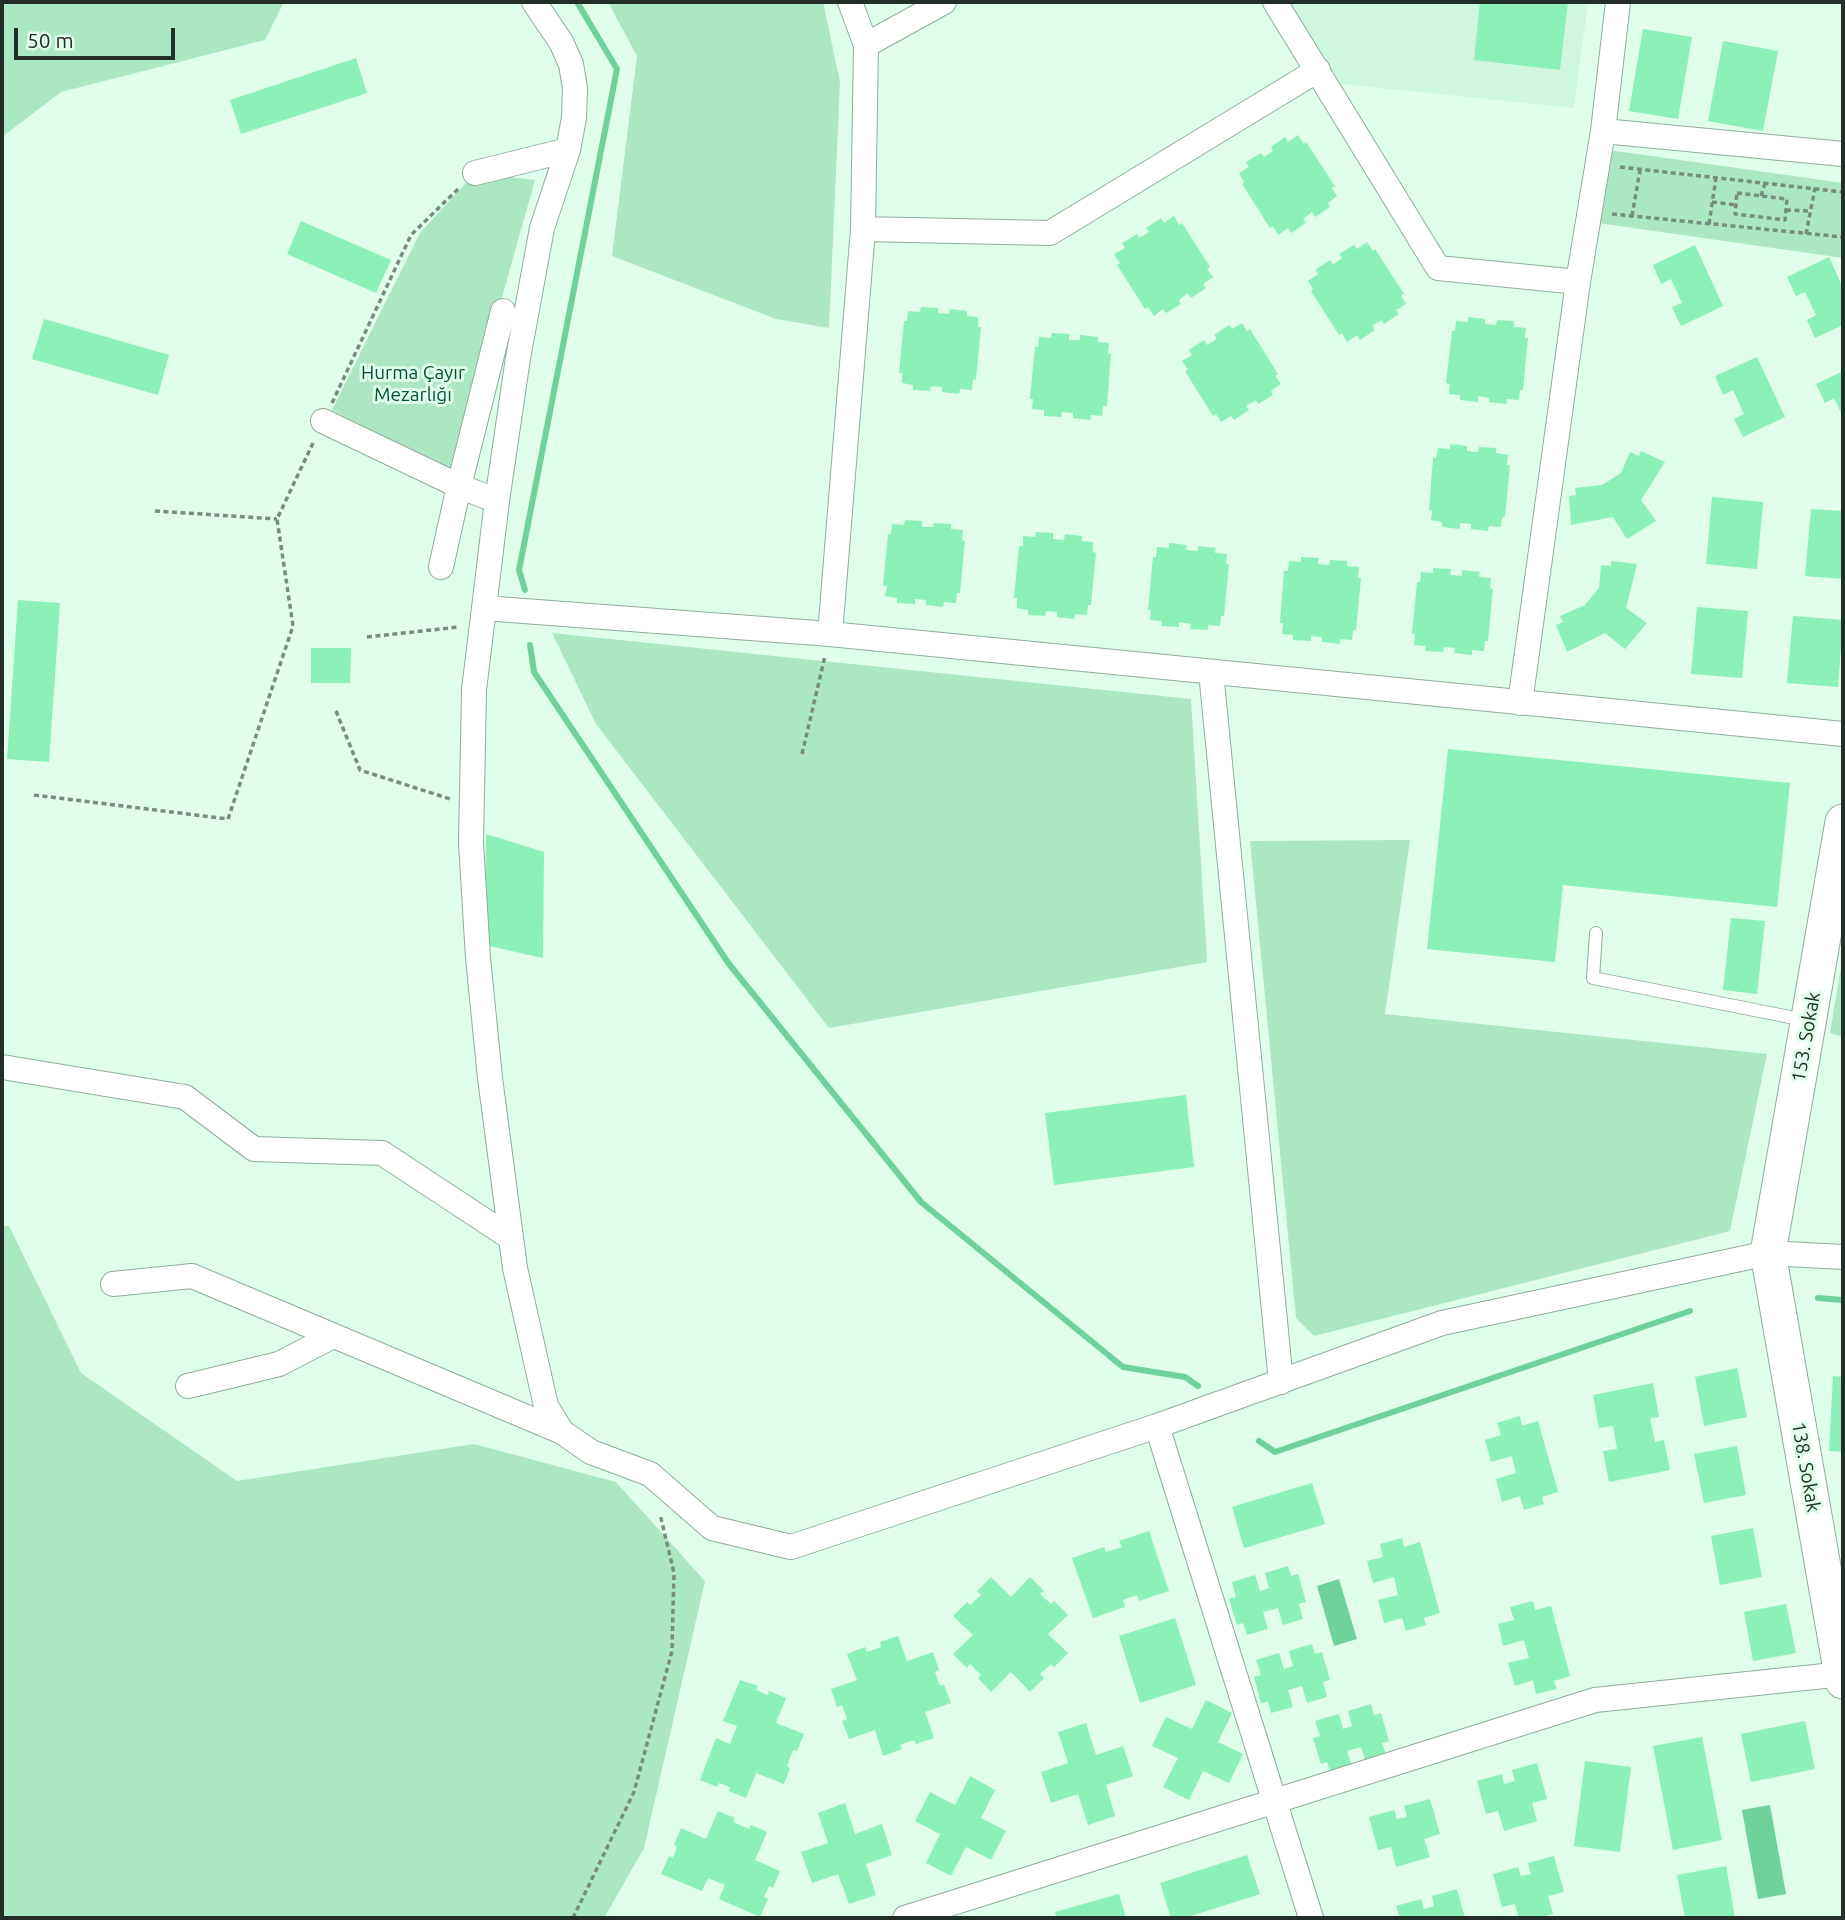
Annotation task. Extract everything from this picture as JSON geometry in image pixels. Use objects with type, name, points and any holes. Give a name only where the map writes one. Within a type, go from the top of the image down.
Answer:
[{"type":"street","points":[[534,2],[561,42],[571,64],[575,88],[574,118],[568,150],[542,228],[518,358],[474,691],[471,843],[478,958],[490,1078],[515,1268],[546,1406],[562,1432]]},
{"type":"street","points":[[830,634],[863,229],[866,45],[850,2]]},
{"type":"street","points":[[866,45],[944,2]]},
{"type":"street","points":[[1275,2],[1438,268],[1578,282]]},
{"type":"street","points":[[1520,704],[1578,282],[1603,131],[1618,2]]},
{"type":"street","points":[[863,229],[1050,233],[1318,70]]},
{"type":"street","points":[[1603,131],[1843,154]]},
{"type":"street","points":[[475,173],[568,150]]},
{"type":"street","points":[[441,567],[458,486],[503,311]]},
{"type":"street","points":[[323,421],[458,486],[498,501]]},
{"type":"street","points":[[483,616],[830,634],[1843,734]]},
{"type":"street","points":[[1210,672],[1281,1382]]},
{"type":"street","name":"153. Sokak","points":[[1768,1253],[1843,822]]},
{"type":"street","points":[[2,1067],[185,1097],[254,1149],[382,1153],[511,1238]]},
{"type":"street","points":[[113,1284],[192,1276],[562,1432],[591,1452],[650,1474],[712,1528],[791,1547],[1157,1426],[1442,1323],[1768,1253],[1843,1257]]},
{"type":"street","name":"138. Sokak","points":[[1768,1253],[1843,1676]]},
{"type":"street","points":[[188,1387],[279,1364],[332,1336]]},
{"type":"street","points":[[1157,1426],[1311,1918]]},
{"type":"street","points":[[905,1918],[1595,1700],[1843,1676]]},
{"type":"lane","points":[[1596,933],[1593,978],[1809,1021]]},
{"type":"path","points":[[1597,164],[1843,192]]},
{"type":"path","points":[[1632,216],[1640,169]]},
{"type":"path","points":[[34,795],[228,819],[293,626],[277,519],[411,235],[475,173]]},
{"type":"path","points":[[1709,224],[1717,177]]},
{"type":"path","points":[[1761,196],[1765,183]]},
{"type":"path","points":[[1806,234],[1815,188]]},
{"type":"path","points":[[1737,193],[1761,196],[1787,199],[1785,220],[1735,214],[1737,193]]},
{"type":"path","points":[[1712,202],[1736,205]]},
{"type":"path","points":[[1786,210],[1810,211]]},
{"type":"path","points":[[1590,212],[1843,237]]},
{"type":"path","points":[[1758,229],[1760,217]]},
{"type":"path","points":[[155,511],[277,519]]},
{"type":"path","points":[[367,637],[483,616]]},
{"type":"path","points":[[802,754],[830,634]]},
{"type":"path","points":[[336,710],[360,770],[472,806]]},
{"type":"path","points":[[573,1918],[634,1792],[672,1651],[674,1573],[650,1474]]},
{"type":"shaded area","points":[[1283,2],[1588,2],[1574,108],[1332,83]]},
{"type":"shaded area","points":[[1339,1579],[1357,1639],[1334,1646],[1317,1586]]},
{"type":"shaded area","points":[[1770,1805],[1786,1894],[1758,1899],[1742,1810]]},
{"type":"green space","points":[[2,2],[284,2],[265,40],[61,92],[2,137]]},
{"type":"green space","points":[[608,2],[823,2],[840,82],[829,328],[776,319],[612,256],[637,56]]},
{"type":"green space","points":[[1609,150],[1843,183],[1843,258],[1598,223]]},
{"type":"green space","name":"Hurma Çayır Mezarlığı","points":[[475,173],[535,180],[452,475],[332,410],[420,233]]},
{"type":"green space","points":[[552,633],[1191,699],[1207,962],[829,1028],[596,724]]},
{"type":"green space","points":[[1410,840],[1385,1014],[1767,1054],[1730,1231],[1314,1336],[1296,1318],[1250,841]]},
{"type":"green space","points":[[1843,956],[1843,1037],[1830,1033]]},
{"type":"green space","points":[[2,1226],[9,1226],[81,1373],[237,1481],[474,1444],[616,1482],[705,1581],[644,1848],[604,1918],[2,1918]]},
{"type":"building","points":[[1480,2],[1568,2],[1560,70],[1474,60]]},
{"type":"building","points":[[1643,29],[1692,37],[1678,119],[1629,111]]},
{"type":"building","points":[[1723,41],[1778,51],[1763,131],[1708,121]]},
{"type":"building","points":[[356,58],[367,93],[241,134],[230,100]]},
{"type":"building","points":[[1298,135],[1304,144],[1306,142],[1335,186],[1332,188],[1337,196],[1328,203],[1330,207],[1315,217],[1312,212],[1303,219],[1306,223],[1291,233],[1288,228],[1278,235],[1273,226],[1270,228],[1242,184],[1244,182],[1239,173],[1249,167],[1246,162],[1261,153],[1264,157],[1273,151],[1271,147],[1285,137],[1288,142]]},
{"type":"building","points":[[1174,216],[1179,225],[1182,223],[1210,267],[1207,269],[1213,277],[1203,284],[1206,288],[1191,298],[1188,293],[1179,300],[1181,304],[1166,313],[1163,309],[1154,316],[1148,307],[1145,309],[1117,265],[1120,263],[1114,254],[1125,248],[1122,243],[1137,234],[1139,238],[1149,232],[1146,228],[1161,218],[1164,223]]},
{"type":"building","points":[[301,221],[391,260],[376,293],[287,254]]},
{"type":"building","points":[[1367,242],[1373,251],[1375,249],[1404,294],[1401,295],[1406,304],[1396,310],[1399,314],[1384,324],[1381,320],[1372,326],[1375,330],[1360,340],[1357,335],[1347,342],[1342,333],[1339,335],[1311,291],[1313,289],[1308,281],[1318,274],[1315,270],[1330,260],[1333,265],[1342,258],[1339,254],[1354,245],[1357,249]]},
{"type":"building","points":[[1695,245],[1723,306],[1681,326],[1672,307],[1682,303],[1671,279],[1661,284],[1653,265]]},
{"type":"building","points":[[1829,257],[1843,288],[1843,325],[1815,338],[1807,320],[1816,315],[1805,292],[1796,296],[1787,277]]},
{"type":"building","points":[[921,307],[938,308],[938,313],[949,314],[950,309],[967,311],[967,316],[978,317],[978,327],[981,327],[976,380],[973,379],[972,390],[960,389],[959,394],[942,392],[942,387],[931,386],[930,391],[913,390],[913,385],[902,383],[902,373],[899,373],[904,321],[907,321],[908,311],[920,312]]},
{"type":"building","points":[[1468,317],[1485,319],[1485,324],[1496,325],[1497,320],[1514,321],[1514,327],[1526,328],[1525,338],[1528,338],[1523,390],[1520,390],[1519,400],[1507,399],[1506,404],[1489,402],[1489,398],[1478,396],[1478,402],[1460,400],[1460,395],[1449,394],[1450,384],[1446,383],[1452,331],[1455,331],[1456,321],[1468,322]]},
{"type":"building","points":[[44,319],[169,355],[158,395],[32,359]]},
{"type":"building","points":[[1242,323],[1247,331],[1250,329],[1278,374],[1275,376],[1281,384],[1271,391],[1273,395],[1258,404],[1256,400],[1246,406],[1249,410],[1234,420],[1231,416],[1221,422],[1216,414],[1213,416],[1185,371],[1188,370],[1182,361],[1192,355],[1189,350],[1204,340],[1207,345],[1217,339],[1214,335],[1229,325],[1232,329]]},
{"type":"building","points":[[1052,333],[1069,334],[1069,340],[1080,340],[1080,335],[1098,337],[1098,342],[1109,343],[1108,353],[1111,354],[1107,406],[1103,406],[1102,416],[1091,415],[1090,420],[1073,418],[1073,413],[1062,412],[1061,417],[1044,416],[1044,410],[1032,409],[1033,399],[1030,399],[1035,347],[1038,347],[1039,337],[1051,338]]},
{"type":"building","points":[[1757,357],[1785,417],[1743,437],[1734,419],[1744,414],[1733,390],[1723,395],[1715,376]]},
{"type":"building","points":[[1843,371],[1843,417],[1834,398],[1825,403],[1816,384]]},
{"type":"building","points":[[1450,444],[1467,446],[1467,451],[1478,452],[1479,447],[1496,448],[1496,453],[1508,455],[1507,465],[1510,465],[1505,517],[1502,517],[1501,527],[1489,526],[1488,531],[1471,529],[1471,524],[1460,523],[1460,529],[1442,527],[1442,522],[1431,520],[1432,511],[1429,510],[1433,458],[1436,458],[1438,448],[1450,449]]},
{"type":"building","points":[[1641,451],[1665,462],[1641,500],[1656,521],[1627,539],[1613,517],[1571,525],[1569,496],[1576,495],[1575,488],[1602,485],[1621,473],[1630,452],[1639,456]]},
{"type":"building","points":[[1712,497],[1763,502],[1757,569],[1706,564]]},
{"type":"building","points":[[1811,509],[1843,511],[1843,579],[1805,576]]},
{"type":"building","points":[[905,520],[922,521],[922,527],[933,527],[934,523],[951,524],[951,529],[963,530],[962,540],[965,541],[960,593],[957,593],[956,603],[944,602],[943,607],[926,605],[926,600],[915,599],[915,604],[897,603],[897,598],[885,596],[887,586],[883,586],[888,534],[891,534],[892,524],[904,525]]},
{"type":"building","points":[[1036,532],[1053,533],[1053,539],[1064,540],[1065,534],[1082,536],[1082,541],[1093,542],[1093,552],[1096,553],[1091,605],[1088,605],[1087,615],[1075,614],[1074,619],[1057,617],[1057,612],[1046,611],[1045,616],[1028,615],[1028,610],[1017,608],[1017,598],[1014,598],[1019,546],[1023,546],[1023,536],[1035,537]]},
{"type":"building","points":[[1169,543],[1187,545],[1186,550],[1198,551],[1198,546],[1216,548],[1215,553],[1227,554],[1226,564],[1229,564],[1224,616],[1221,616],[1220,626],[1208,625],[1208,630],[1190,629],[1191,624],[1179,622],[1179,627],[1161,626],[1162,621],[1150,620],[1151,610],[1148,610],[1153,557],[1156,557],[1157,547],[1169,548]]},
{"type":"building","points":[[1301,557],[1319,558],[1318,564],[1329,565],[1330,560],[1347,561],[1347,566],[1359,567],[1358,578],[1361,578],[1356,630],[1353,630],[1352,640],[1340,639],[1340,644],[1322,642],[1322,637],[1311,636],[1311,641],[1293,640],[1293,635],[1282,634],[1283,623],[1280,623],[1284,571],[1288,571],[1289,561],[1301,562]]},
{"type":"building","points":[[1611,561],[1637,564],[1626,608],[1647,623],[1625,649],[1605,633],[1567,652],[1556,625],[1563,622],[1560,616],[1585,605],[1599,588],[1601,565],[1611,566]]},
{"type":"building","points":[[1433,568],[1451,569],[1450,575],[1462,576],[1462,570],[1480,572],[1479,577],[1491,578],[1490,588],[1493,589],[1488,641],[1485,641],[1484,651],[1472,650],[1472,655],[1454,653],[1455,648],[1444,647],[1443,652],[1425,651],[1426,646],[1414,645],[1415,634],[1412,634],[1417,582],[1420,582],[1421,572],[1433,573]]},
{"type":"building","points":[[18,600],[60,603],[49,762],[7,759]]},
{"type":"building","points":[[1697,607],[1748,611],[1742,678],[1691,674]]},
{"type":"building","points":[[1793,616],[1843,620],[1838,687],[1787,683]]},
{"type":"building","points":[[311,648],[351,648],[350,683],[311,683]]},
{"type":"building","points":[[1448,749],[1790,783],[1777,907],[1563,885],[1555,962],[1427,949]]},
{"type":"building","points":[[486,834],[544,852],[543,958],[485,945]]},
{"type":"building","points":[[1731,918],[1765,921],[1757,994],[1723,990]]},
{"type":"building","points":[[1186,1095],[1194,1167],[1054,1185],[1045,1113]]},
{"type":"building","points":[[1737,1368],[1747,1417],[1704,1426],[1695,1377]]},
{"type":"building","points":[[1833,1376],[1843,1377],[1843,1452],[1829,1451]]},
{"type":"building","points":[[1653,1383],[1659,1417],[1650,1418],[1655,1442],[1664,1440],[1670,1470],[1609,1482],[1603,1451],[1617,1449],[1613,1426],[1599,1428],[1593,1395]]},
{"type":"building","points":[[1520,1416],[1522,1426],[1538,1421],[1558,1492],[1542,1497],[1544,1504],[1524,1510],[1520,1496],[1502,1502],[1496,1479],[1516,1473],[1512,1456],[1491,1462],[1485,1440],[1501,1435],[1497,1423]]},
{"type":"building","points":[[1737,1446],[1746,1495],[1704,1503],[1694,1454]]},
{"type":"building","points":[[1312,1483],[1325,1524],[1244,1548],[1232,1507]]},
{"type":"building","points":[[1753,1528],[1762,1577],[1720,1585],[1711,1536]]},
{"type":"building","points":[[1149,1531],[1169,1591],[1139,1601],[1137,1595],[1123,1600],[1125,1607],[1093,1618],[1072,1558],[1104,1547],[1106,1552],[1122,1547],[1119,1541]]},
{"type":"building","points":[[1402,1538],[1404,1547],[1420,1542],[1440,1613],[1424,1618],[1426,1625],[1406,1631],[1402,1618],[1384,1623],[1378,1600],[1398,1595],[1394,1577],[1373,1583],[1367,1561],[1383,1557],[1380,1544]]},
{"type":"building","points":[[1288,1566],[1291,1576],[1298,1574],[1306,1602],[1299,1604],[1303,1619],[1283,1625],[1278,1608],[1263,1612],[1268,1629],[1247,1635],[1243,1623],[1237,1625],[1229,1599],[1236,1597],[1232,1582],[1255,1575],[1260,1591],[1269,1588],[1265,1573]]},
{"type":"building","points":[[991,1577],[1011,1597],[1030,1577],[1044,1591],[1040,1594],[1051,1604],[1054,1601],[1068,1615],[1048,1634],[1068,1653],[1054,1667],[1051,1664],[1040,1674],[1044,1678],[1030,1692],[1011,1672],[991,1692],[978,1678],[981,1675],[970,1664],[967,1668],[953,1654],[973,1635],[953,1616],[967,1602],[970,1605],[981,1595],[977,1591]]},
{"type":"building","points":[[1533,1601],[1535,1610],[1551,1606],[1570,1676],[1554,1681],[1557,1689],[1536,1694],[1533,1680],[1515,1686],[1508,1663],[1529,1658],[1524,1640],[1503,1646],[1498,1624],[1514,1620],[1510,1607]]},
{"type":"building","points":[[1786,1604],[1796,1653],[1753,1661],[1744,1612]]},
{"type":"building","points":[[1175,1618],[1196,1685],[1140,1703],[1119,1636]]},
{"type":"building","points":[[898,1636],[907,1661],[933,1652],[939,1670],[935,1672],[951,1703],[925,1712],[934,1738],[916,1744],[914,1740],[900,1745],[902,1749],[883,1756],[875,1730],[849,1739],[842,1721],[847,1719],[842,1705],[837,1707],[831,1689],[857,1680],[847,1654],[865,1647],[867,1652],[881,1647],[880,1642]]},
{"type":"building","points":[[1312,1644],[1315,1654],[1322,1652],[1330,1680],[1323,1682],[1327,1697],[1307,1703],[1302,1686],[1288,1690],[1293,1707],[1271,1713],[1268,1702],[1261,1703],[1254,1677],[1261,1675],[1256,1660],[1279,1653],[1284,1669],[1293,1666],[1289,1651]]},
{"type":"building","points":[[740,1680],[758,1686],[756,1690],[768,1695],[769,1691],[786,1698],[776,1723],[804,1734],[797,1751],[793,1750],[784,1784],[756,1773],[746,1798],[729,1791],[730,1787],[719,1783],[717,1787],[700,1780],[716,1738],[730,1744],[737,1726],[723,1721]]},
{"type":"building","points":[[1206,1700],[1232,1713],[1218,1742],[1243,1754],[1229,1783],[1203,1771],[1189,1800],[1163,1787],[1178,1758],[1152,1746],[1166,1717],[1192,1729]]},
{"type":"building","points":[[1371,1704],[1374,1715],[1381,1713],[1389,1741],[1382,1743],[1387,1757],[1366,1763],[1361,1747],[1347,1751],[1352,1767],[1331,1774],[1327,1762],[1321,1764],[1313,1738],[1320,1736],[1315,1721],[1339,1714],[1343,1729],[1352,1726],[1348,1711]]},
{"type":"building","points":[[1805,1721],[1815,1769],[1751,1782],[1741,1734]]},
{"type":"building","points":[[1086,1723],[1096,1755],[1123,1746],[1133,1776],[1106,1785],[1115,1816],[1088,1825],[1078,1794],[1051,1803],[1041,1772],[1068,1763],[1058,1732]]},
{"type":"building","points":[[1702,1737],[1722,1840],[1673,1850],[1653,1746]]},
{"type":"building","points":[[1585,1761],[1631,1767],[1620,1852],[1574,1846]]},
{"type":"building","points":[[1537,1763],[1547,1799],[1532,1803],[1537,1821],[1504,1831],[1498,1811],[1486,1814],[1477,1781],[1502,1774],[1504,1784],[1515,1781],[1512,1770]]},
{"type":"building","points":[[970,1776],[995,1790],[981,1818],[1006,1831],[991,1860],[966,1847],[951,1876],[926,1863],[940,1834],[915,1821],[930,1792],[955,1805]]},
{"type":"building","points":[[1430,1799],[1440,1834],[1424,1839],[1430,1857],[1396,1867],[1391,1847],[1378,1850],[1369,1817],[1394,1810],[1397,1819],[1407,1817],[1404,1806]]},
{"type":"building","points":[[845,1803],[855,1834],[882,1824],[892,1855],[866,1864],[876,1895],[849,1904],[838,1874],[812,1883],[801,1852],[828,1843],[818,1813]]},
{"type":"building","points":[[718,1811],[735,1818],[733,1822],[749,1829],[751,1825],[767,1832],[755,1860],[780,1871],[773,1888],[769,1886],[764,1897],[768,1899],[760,1917],[719,1899],[725,1885],[708,1878],[702,1891],[661,1874],[669,1856],[673,1858],[677,1847],[674,1845],[681,1828],[706,1839]]},
{"type":"building","points":[[1247,1855],[1260,1894],[1185,1918],[1171,1918],[1160,1883]]},
{"type":"building","points":[[1554,1856],[1564,1892],[1548,1896],[1553,1914],[1539,1918],[1519,1918],[1515,1904],[1502,1907],[1493,1874],[1518,1867],[1521,1876],[1531,1874],[1528,1863]]},
{"type":"building","points":[[1726,1866],[1735,1918],[1685,1918],[1677,1875]]},
{"type":"building","points":[[1457,1889],[1465,1918],[1400,1918],[1396,1906],[1421,1899],[1424,1909],[1434,1906],[1432,1896]]},
{"type":"building","points":[[1119,1894],[1126,1918],[1057,1918],[1055,1912]]},
{"type":"waterway","points":[[525,590],[519,570],[617,69],[577,2]]},
{"type":"waterway","points":[[530,645],[534,672],[729,964],[921,1202],[1123,1367],[1185,1377],[1198,1386]]},
{"type":"waterway","points":[[1818,1298],[1843,1300]]},
{"type":"waterway","points":[[1259,1441],[1275,1452],[1690,1311]]}]
